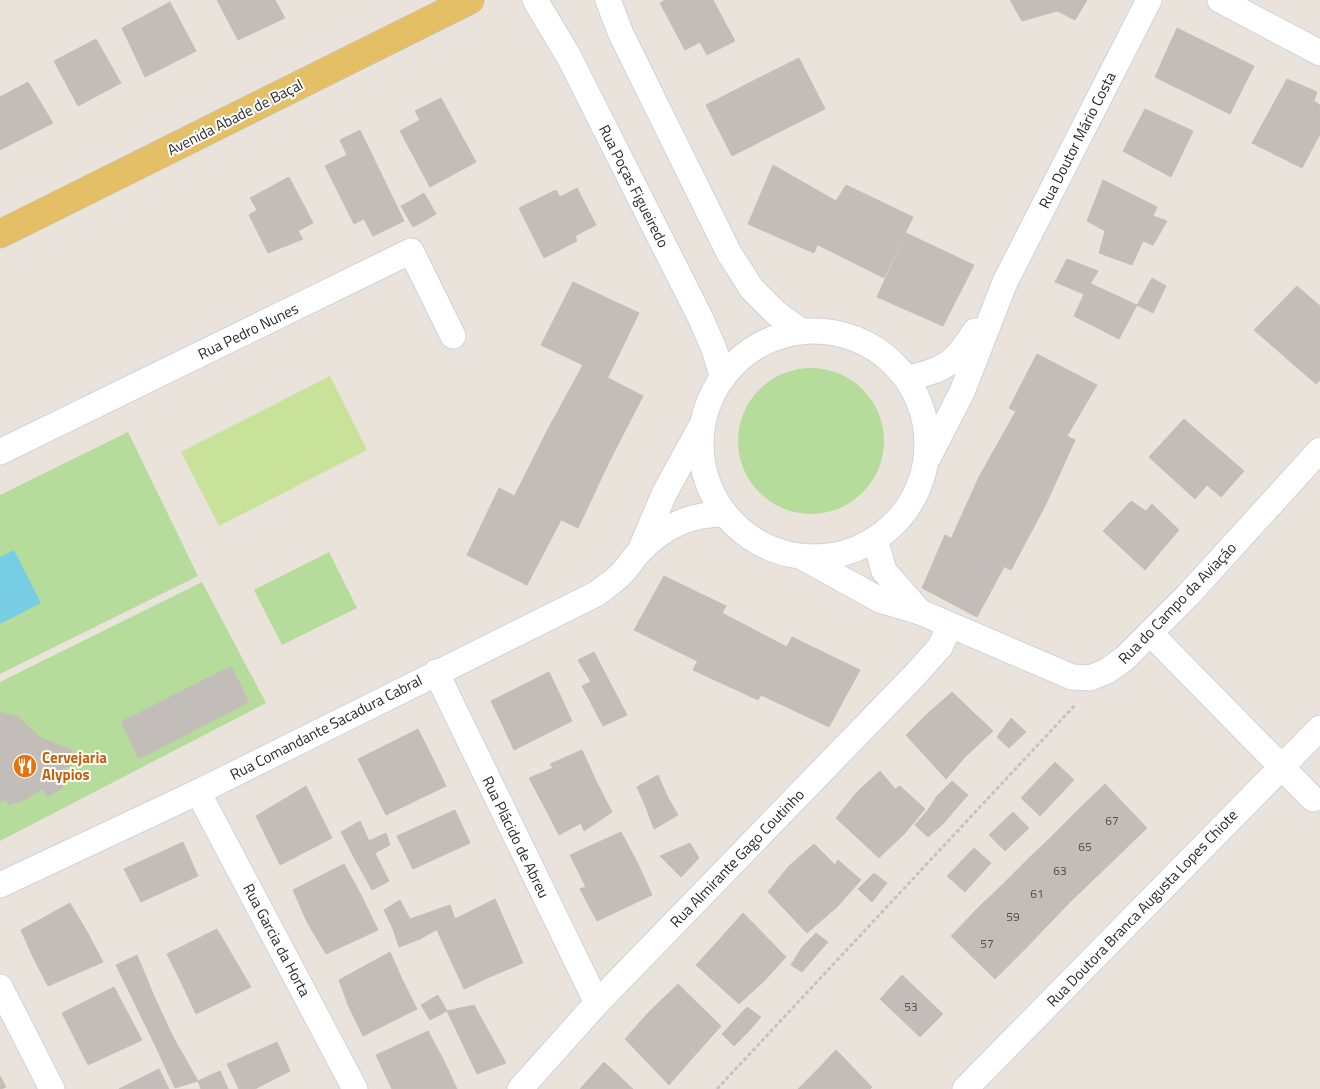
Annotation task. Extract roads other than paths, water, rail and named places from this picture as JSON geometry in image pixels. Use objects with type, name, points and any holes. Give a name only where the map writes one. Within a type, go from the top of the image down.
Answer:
[{"type":"main road","name":"Avenida Abade de Baçal","points":[[0,234],[470,0]]},
{"type":"street","name":"Rua Poças Figueiredo","points":[[535,0],[569,57],[700,319],[714,349],[723,378]]},
{"type":"street","points":[[608,0],[621,34],[729,253],[752,289],[776,313],[801,332]]},
{"type":"street","name":"Rua Doutor Mário Costa","points":[[907,379],[941,369],[958,357],[1005,282],[1149,0]]},
{"type":"street","points":[[1220,0],[1320,53]]},
{"type":"street","name":"Rua Pedro Nunes","points":[[0,452],[411,251],[453,336]]},
{"type":"street","name":"Rua Doutor Mário Costa","points":[[926,463],[962,392],[1005,282]]},
{"type":"street","points":[[801,332],[832,332],[861,341],[887,357],[907,379],[921,405],[927,433],[926,463],[916,493],[899,518],[875,539],[852,551],[826,557],[800,556],[771,549],[746,534],[725,514],[709,486],[701,454],[703,422],[711,399],[723,378],[744,356],[771,339],[801,332]]},
{"type":"street","name":"Rua Comandante Sacadura Cabral","points":[[640,551],[664,494],[703,422]]},
{"type":"street","name":"Rua do Campo da Aviaçáo","points":[[800,556],[880,600],[920,612],[1072,677],[1090,678],[1107,671],[1125,658],[1320,450]]},
{"type":"street","name":"Rua Comandante Sacadura Cabral","points":[[0,884],[198,792],[596,594],[621,574],[640,551],[663,530],[685,518],[704,514],[725,514]]},
{"type":"street","name":"Rua do Campo da Aviaçáo","points":[[875,539],[884,571],[920,612]]},
{"type":"street","name":"Rua Almirante Gago Coutinho","points":[[520,1089],[597,1002],[913,677],[940,647],[950,625]]},
{"type":"street","points":[[1150,633],[1313,799]]},
{"type":"street","name":"Rua Plácido de Abreu","points":[[436,672],[597,1002]]},
{"type":"street","name":"Rua Doutora Branca Augusta Lopes Chiote","points":[[965,1089],[1320,728]]},
{"type":"street","name":"Rua Garcia da Horta","points":[[198,792],[355,1089]]},
{"type":"street","points":[[0,987],[52,1089]]},
{"type":"water","points":[[14,550],[41,603],[0,624],[0,557]]},
{"type":"place","name":"Cervejaria Alypios","points":[[25,766]]}]
